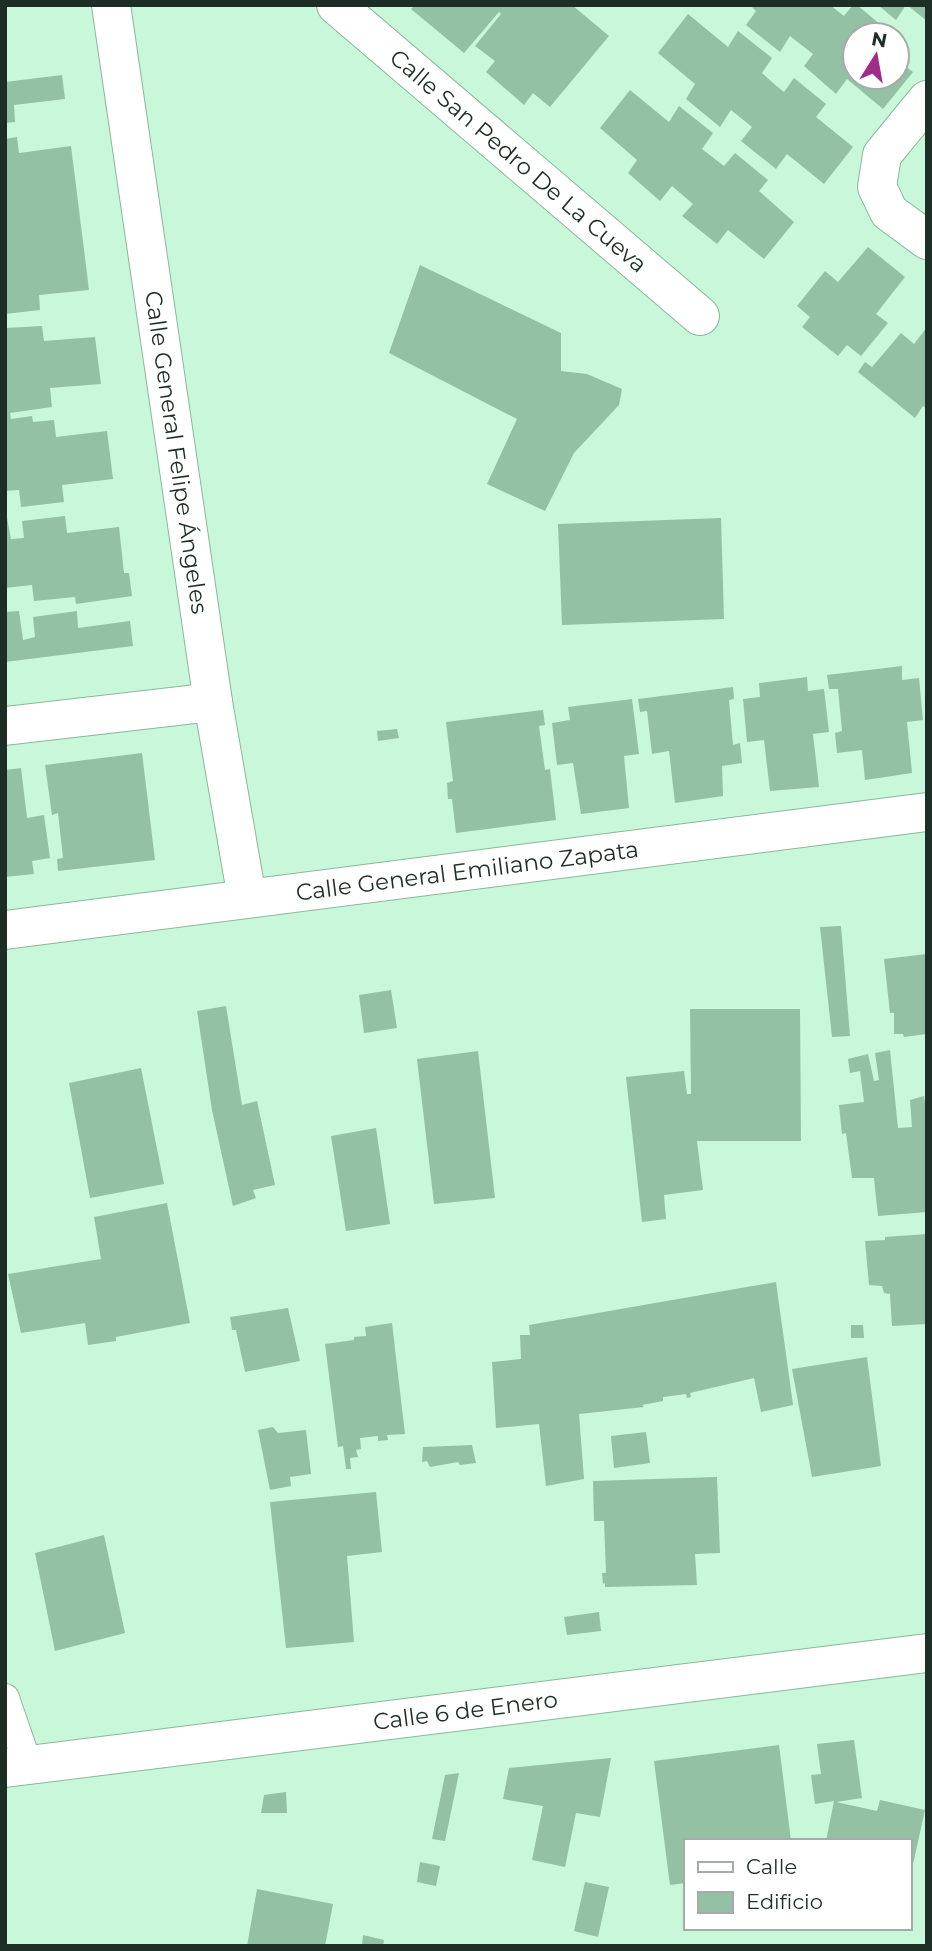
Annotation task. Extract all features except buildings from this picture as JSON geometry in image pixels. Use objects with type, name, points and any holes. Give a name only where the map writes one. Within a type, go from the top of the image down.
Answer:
[{"type":"street","name":"Calle General Felipe Ángeles","points":[[111,5],[213,702],[247,898]]},
{"type":"street","name":"Calle San Pedro De La Cueva","points":[[336,5],[701,316]]},
{"type":"street","points":[[927,100],[882,155],[877,187],[890,212],[927,240]]},
{"type":"street","points":[[5,726],[213,702]]},
{"type":"street","name":"Calle General Emiliano Zapata","points":[[5,930],[927,813]]},
{"type":"street","name":"Calle 6 de Enero","points":[[17,1767],[927,1653]]},
{"type":"lane","points":[[5,1698],[17,1767]]}]
